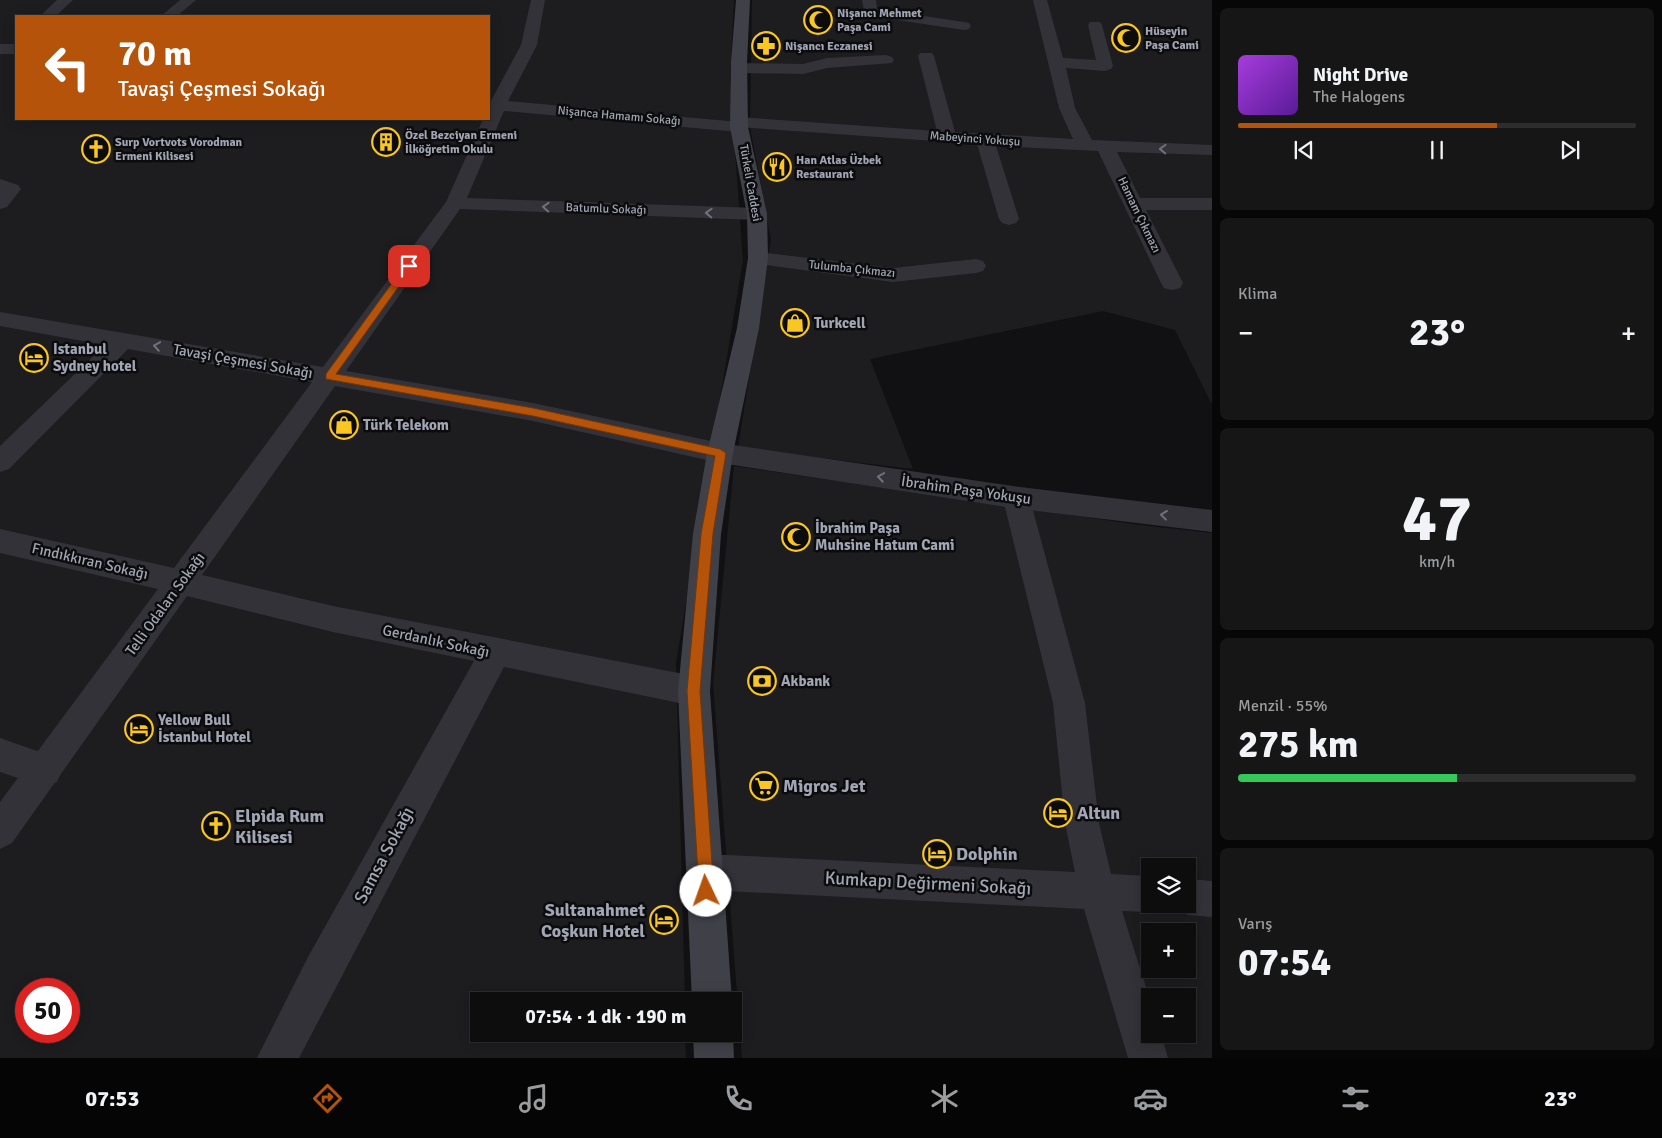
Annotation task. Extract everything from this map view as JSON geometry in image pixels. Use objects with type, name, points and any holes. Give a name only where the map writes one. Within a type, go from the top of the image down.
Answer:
[{"type":"main road","name":"Türkeli Caddesi","points":[[712,992],[694,691],[707,534],[720,453],[748,328],[758,258],[757,214],[739,125],[739,68],[743,0]]},
{"type":"main road","points":[[713,1042],[714,1058]]},
{"type":"street","points":[[52,15],[50,13],[66,0]]},
{"type":"street","points":[[169,15],[189,0]]},
{"type":"street","name":"Telli Odaları Sokağı","points":[[490,116],[496,101],[529,45],[538,0]]},
{"type":"street","points":[[868,0],[870,12],[964,26]]},
{"type":"street","points":[[1040,0],[1067,108],[1085,146]]},
{"type":"street","points":[[1056,62],[1105,66],[1096,24]]},
{"type":"street","points":[[0,49],[15,49]]},
{"type":"street","points":[[926,56],[948,138]]},
{"type":"street","points":[[739,68],[803,69],[827,62],[886,60]]},
{"type":"street","name":"Nişanca Hamamı Sokağı","points":[[496,101],[739,125]]},
{"type":"street","name":"Telli Odaları Sokağı","points":[[0,831],[455,203],[488,120]]},
{"type":"street","name":"Mabeyinci Yokuşu","points":[[739,125],[1085,146],[1212,150]]},
{"type":"street","points":[[985,140],[1009,219]]},
{"type":"street","name":"Hamam Çıkmazı","points":[[1110,147],[1134,204],[1172,283]]},
{"type":"street","points":[[0,185],[11,189],[0,203]]},
{"type":"street","name":"Batumlu Sokağı","points":[[455,203],[596,210],[757,214]]},
{"type":"street","points":[[1134,204],[1212,204]]},
{"type":"street","name":"Tulumba Çıkmazı","points":[[758,258],[893,275],[976,266]]},
{"type":"street","name":"Tavaşi Çeşmesi Sokağı","points":[[0,319],[533,412],[720,453]]},
{"type":"street","points":[[0,462],[123,340]]},
{"type":"street","name":"İbrahim Paşa Yokuşu","points":[[720,453],[1020,498],[1212,520]]},
{"type":"street","points":[[1020,498],[1016,499],[1069,703],[1082,823],[1097,891],[1148,1058]]},
{"type":"street","name":"Fındıkkıran Sokağı","points":[[0,541],[181,582]]},
{"type":"street","name":"Gerdanlık Sokağı","points":[[181,582],[333,619],[495,653],[694,691]]},
{"type":"street","name":"Samsa Sokağı","points":[[277,1058],[331,954],[495,653]]},
{"type":"street","points":[[0,755],[45,770]]},
{"type":"street","name":"Kumkapı Değirmeni Sokağı","points":[[705,872],[1141,893]]},
{"type":"street","points":[[1196,898],[1212,899]]},
{"type":"shaded area","points":[[0,0],[734,0],[730,81],[743,260],[676,663],[685,992],[470,992],[470,1042],[685,1042],[686,1058],[0,1058]]},
{"type":"shaded area","points":[[752,0],[1212,0],[1212,405],[1175,330],[1103,311],[870,359],[913,469],[738,448],[771,240],[750,127]]},
{"type":"shaded area","points":[[734,466],[1140,525],[1212,533],[1212,1058],[742,1058],[742,992],[737,992],[713,684]]},
{"type":"place","name":"Nişancı Mehmet Paşa Cami","points":[[818,20]]},
{"type":"place","name":"Hüseyin Paşa Cami","points":[[1126,38]]},
{"type":"place","name":"Nişancı Eczanesi","points":[[766,46]]},
{"type":"place","name":"Özel Bezciyan Ermeni İlköğretim Okulu","points":[[386,142]]},
{"type":"place","name":"Surp Vortvots Vorodman Ermeni Kilisesi","points":[[96,149]]},
{"type":"place","name":"Han Atlas Üzbek Restaurant","points":[[777,167]]},
{"type":"place","name":"Turkcell","points":[[795,323]]},
{"type":"place","name":"Istanbul Sydney hotel","points":[[34,358]]},
{"type":"place","name":"Türk Telekom","points":[[344,425]]},
{"type":"place","name":"İbrahim Paşa Muhsine Hatum Cami","points":[[796,537]]},
{"type":"place","name":"Akbank","points":[[762,681]]},
{"type":"place","name":"Yellow Bull İstanbul Hotel","points":[[139,729]]},
{"type":"place","name":"Migros Jet","points":[[764,786]]},
{"type":"place","name":"Altun","points":[[1058,813]]},
{"type":"place","name":"Elpida Rum Kilisesi","points":[[216,826]]},
{"type":"place","name":"Dolphin","points":[[937,854]]},
{"type":"place","name":"Sultanahmet Coşkun Hotel","points":[[664,920]]},
{"type":"route","points":[[409,266],[329,377],[533,412],[720,453],[707,534],[694,691],[706,891]]}]
